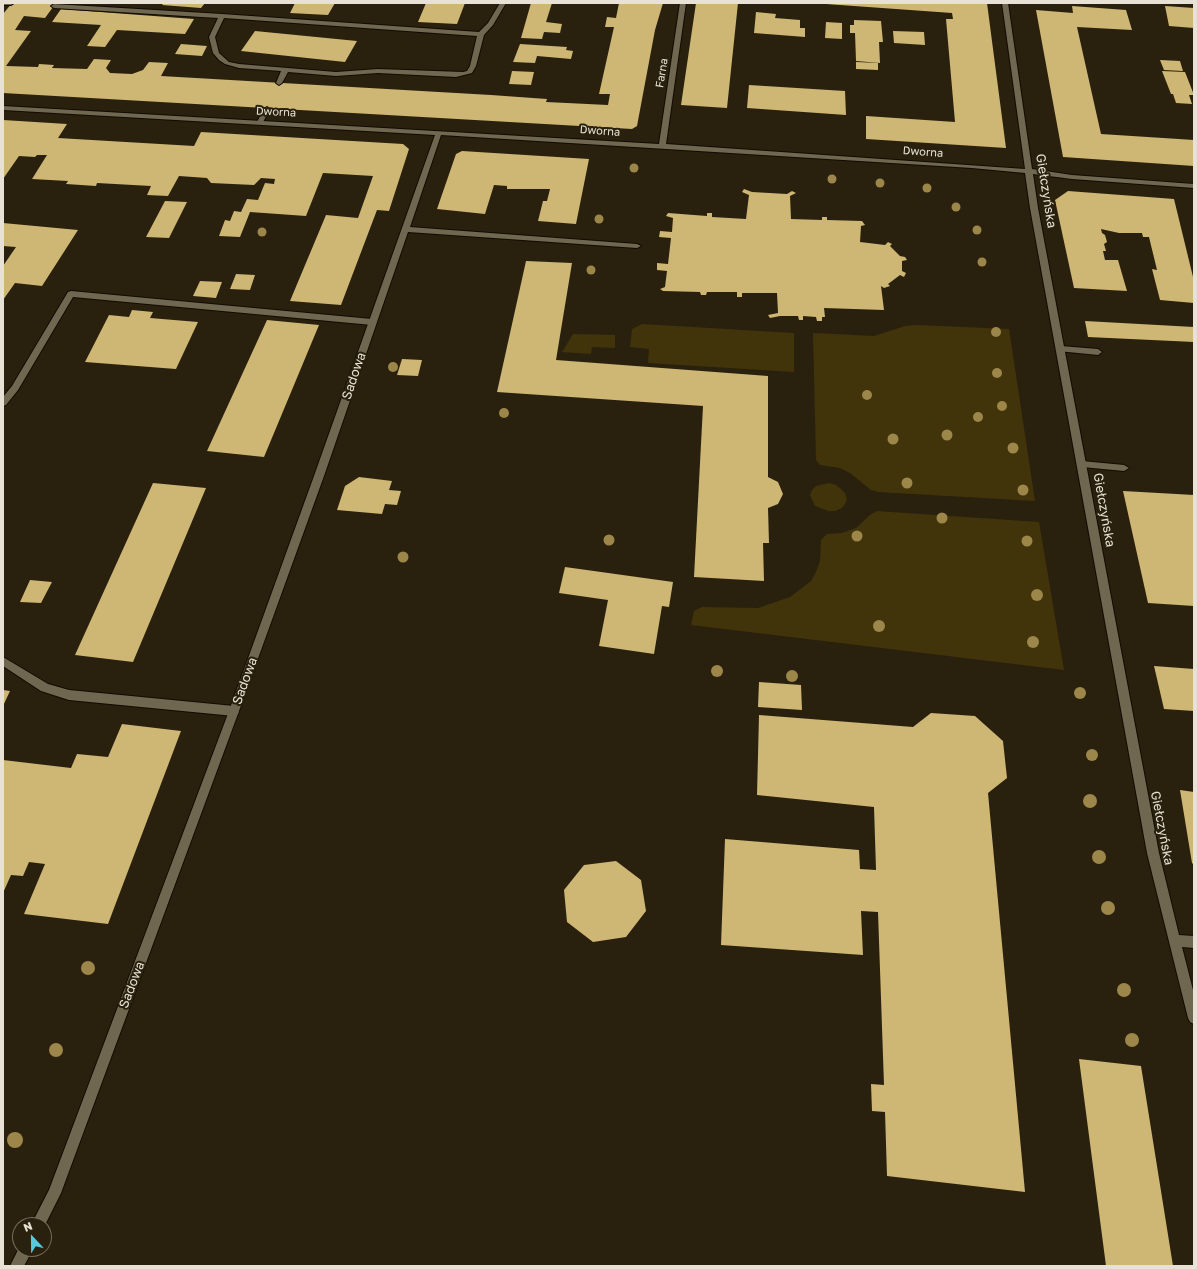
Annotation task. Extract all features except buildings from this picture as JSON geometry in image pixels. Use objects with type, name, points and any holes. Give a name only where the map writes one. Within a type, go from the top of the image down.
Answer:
[{"type":"street","points":[[4,3],[12,3]]},
{"type":"street","points":[[145,3],[151,12]]},
{"type":"street","points":[[222,16],[212,38],[214,49],[221,59],[239,66],[336,74],[378,72],[456,76],[470,72],[473,66],[481,34],[492,24],[503,3]]},
{"type":"street","name":"Farna","points":[[662,146],[683,3]]},
{"type":"street","name":"Giełczyńska","points":[[1005,3],[1034,208],[1153,853],[1194,1018]]},
{"type":"street","points":[[54,6],[481,34]]},
{"type":"street","points":[[279,83],[286,70]]},
{"type":"street","name":"Dworna","points":[[3,108],[438,132],[1005,168],[1072,177],[1194,186]]},
{"type":"street","points":[[260,122],[266,109]]},
{"type":"street","name":"Sadowa","points":[[42,1217],[54,1193],[234,712],[438,132]]},
{"type":"street","points":[[405,229],[637,246]]},
{"type":"street","points":[[3,403],[15,388],[71,294],[372,322]]},
{"type":"street","points":[[1061,349],[1098,352]]},
{"type":"street","points":[[1082,464],[1124,468]]},
{"type":"street","points":[[3,661],[45,688],[69,695],[234,712]]},
{"type":"street","points":[[1175,941],[1194,942]]},
{"type":"street","points":[[17,1266],[22,1257]]},
{"type":"shaded area","points":[[642,324],[794,333],[794,372],[648,363],[649,349],[630,347],[632,329]]},
{"type":"shaded area","points":[[917,325],[1009,329],[1035,501],[878,492],[871,490],[850,473],[840,468],[820,465],[816,460],[813,333],[874,336],[905,326]]},
{"type":"shaded area","points":[[573,334],[615,335],[615,348],[592,347],[591,354],[562,352]]},
{"type":"shaded area","points":[[829,483],[836,485],[841,489],[845,493],[847,499],[842,508],[835,511],[829,511],[815,506],[810,495],[816,486]]},
{"type":"shaded area","points":[[877,511],[1039,522],[1064,670],[691,625],[694,611],[702,607],[758,608],[790,597],[811,581],[820,561],[821,540],[827,534],[842,533],[856,528],[870,515]]}]
